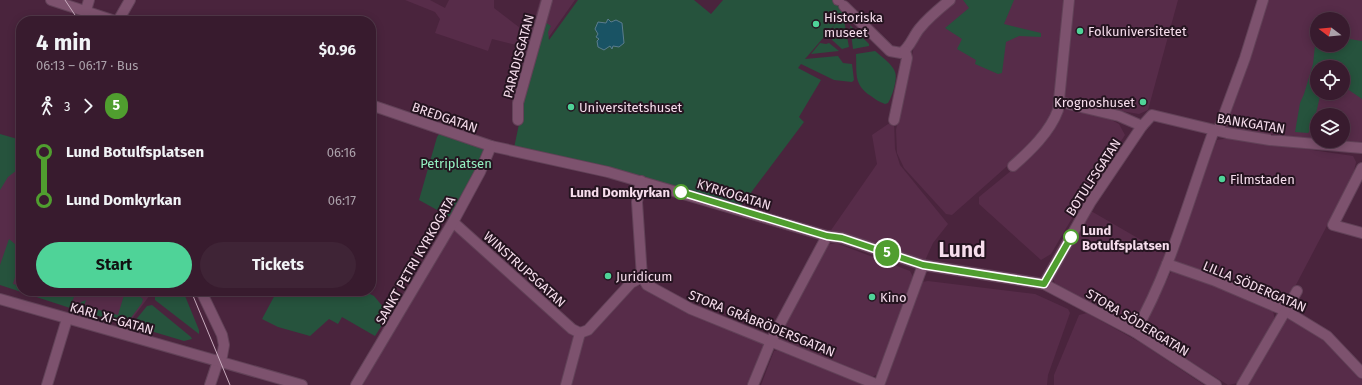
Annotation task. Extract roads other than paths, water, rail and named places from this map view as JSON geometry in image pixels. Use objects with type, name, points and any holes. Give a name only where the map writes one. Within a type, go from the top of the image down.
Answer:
[{"type":"street","points":[[51,0],[102,16]]},
{"type":"street","points":[[88,16],[86,10],[89,0]]},
{"type":"street","points":[[121,16],[130,0]]},
{"type":"street","name":"PARADISGATAN","points":[[518,120],[518,103],[547,0]]},
{"type":"street","points":[[841,2],[890,51],[896,53],[905,51],[924,24],[935,12],[950,0]]},
{"type":"street","points":[[1014,166],[1049,126],[1056,115],[1060,102],[1069,0]]},
{"type":"street","points":[[1135,332],[1155,293],[1167,264],[1216,131],[1245,58],[1263,0]]},
{"type":"street","points":[[894,120],[907,58],[905,51]]},
{"type":"street","points":[[1060,102],[1119,116],[1142,126]]},
{"type":"street","name":"BREDGATAN","points":[[376,106],[491,146],[511,150]]},
{"type":"street","name":"BANKGATAN","points":[[1142,126],[1152,115],[1158,115],[1216,131],[1270,140],[1362,148]]},
{"type":"street","name":"BOTULFSGATAN","points":[[1044,284],[1090,203],[1142,126]]},
{"type":"street","name":"SANKT PETRI KYRKOGATA","points":[[356,385],[453,222],[480,172],[491,146]]},
{"type":"street","name":"KYRKOGATAN","points":[[511,150],[587,166],[642,181],[827,236],[842,238],[923,265]]},
{"type":"street","points":[[1362,168],[1333,225],[1362,233]]},
{"type":"street","points":[[566,385],[580,334],[588,330],[631,283],[642,277],[637,202],[642,181]]},
{"type":"street","name":"WINSTRUPSGATAN","points":[[453,222],[572,329],[580,334]]},
{"type":"street","points":[[753,385],[771,341],[827,236]]},
{"type":"street","name":"LILLA SÖDERGATAN","points":[[1167,264],[1213,280],[1286,311],[1328,336],[1362,373]]},
{"type":"street","points":[[879,385],[923,265]]},
{"type":"street","name":"STORA SÖDERGATAN","points":[[923,265],[1044,284],[1135,332],[1216,385]]},
{"type":"street","name":"STORA GRÅBRÖDERSGATAN","points":[[642,277],[647,285],[676,302],[879,385]]},
{"type":"street","points":[[1242,385],[1297,291]]},
{"type":"street","points":[[203,296],[222,335],[224,346],[222,356],[218,361],[210,385]]},
{"type":"street","name":"KARL XI-GATAN","points":[[0,298],[66,319],[302,385]]},
{"type":"street","points":[[47,385],[66,319]]},
{"type":"water","points":[[608,19],[611,22],[616,20],[622,23],[624,43],[619,47],[613,46],[612,49],[610,46],[604,50],[598,47],[597,41],[599,39],[596,37],[598,34],[595,29],[598,22],[606,23]]},
{"type":"tram line","points":[[65,0],[76,16]]},
{"type":"tram line","points":[[193,296],[230,385]]},
{"type":"place","name":"Historiska museet","points":[[816,24]]},
{"type":"place","name":"Folkuniversitetet","points":[[1080,31]]},
{"type":"place","name":"Krognoshuset","points":[[1143,102]]},
{"type":"place","name":"Universitetshuset","points":[[571,107]]},
{"type":"place","name":"Filmstaden","points":[[1222,179]]},
{"type":"place","name":"Lund Domkyrkan","points":[[681,192]]},
{"type":"place","name":"Lund Botulfsplatsen","points":[[1071,237]]},
{"type":"place","name":"Juridicum","points":[[608,276]]},
{"type":"place","name":"Kino","points":[[872,297]]},
{"type":"district","name":"Lund","points":[[962,250]]},
{"type":"park label","name":"Petriplatsen","points":[[456,163]]}]
